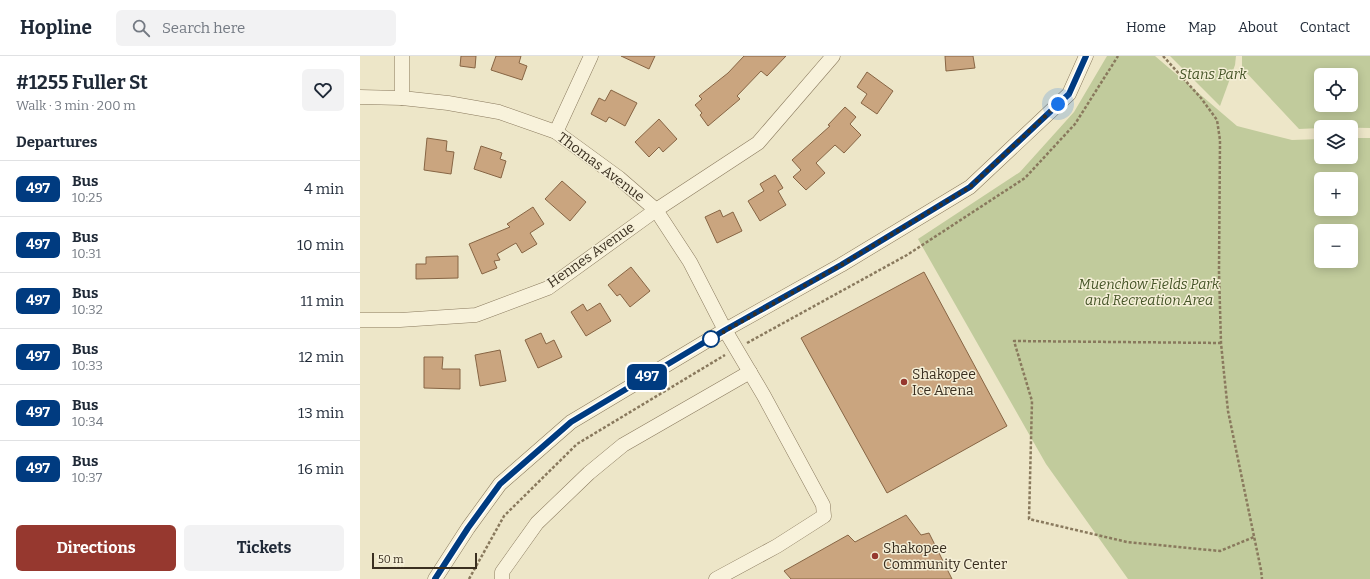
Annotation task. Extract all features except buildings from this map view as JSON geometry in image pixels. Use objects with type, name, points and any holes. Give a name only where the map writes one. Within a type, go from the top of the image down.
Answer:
[{"type":"street","points":[[402,56],[402,98]]},
{"type":"street","points":[[556,132],[591,56]]},
{"type":"street","name":"Hennes Avenue","points":[[360,320],[400,320],[476,314],[548,288],[656,210],[758,143],[833,56]]},
{"type":"street","points":[[436,579],[468,528],[500,484],[571,422],[725,330],[841,265],[970,187],[1069,94],[1086,56]]},
{"type":"street","name":"Thomas Avenue","points":[[360,97],[402,98],[448,103],[499,112],[556,132],[619,178],[656,210],[690,262],[725,330],[750,372],[823,505],[824,516],[777,546],[716,579]]},
{"type":"street","points":[[502,579],[502,572],[537,523],[589,474],[623,445],[750,372]]},
{"type":"path","points":[[469,579],[504,516],[577,444],[736,349],[907,255],[1025,178],[1075,124],[1118,56]]},
{"type":"path","points":[[1162,56],[1201,98],[1217,120],[1220,140],[1218,272],[1221,343],[1228,411],[1247,496],[1262,579]]},
{"type":"path","points":[[1221,343],[1014,341],[1032,401],[1029,519],[1127,542],[1220,551],[1254,537]]},
{"type":"green space","name":"Muenchow Fields Park and Recreation Area","points":[[1107,56],[1155,56],[1237,126],[1292,140],[1314,139],[1314,164],[1358,164],[1358,138],[1370,138],[1370,579],[1128,579],[1046,464],[918,239],[1020,172],[1074,112]]},
{"type":"green space","name":"Stans Park","points":[[1170,56],[1236,56],[1235,65],[1220,106]]},
{"type":"green space","points":[[1242,56],[1370,56],[1370,128],[1358,128],[1358,120],[1314,120],[1314,128],[1299,129],[1242,68]]},
{"type":"bus line","name":"497","points":[[435,579],[468,528],[500,484],[571,422],[725,330],[841,265],[970,187],[1069,94],[1086,56]]},
{"type":"place","name":"Shakopee Ice Arena","points":[[904,382]]},
{"type":"place","name":"Shakopee Community Center","points":[[875,556]]},
{"type":"route","points":[[711,339],[841,265],[970,187],[1058,104]]}]
